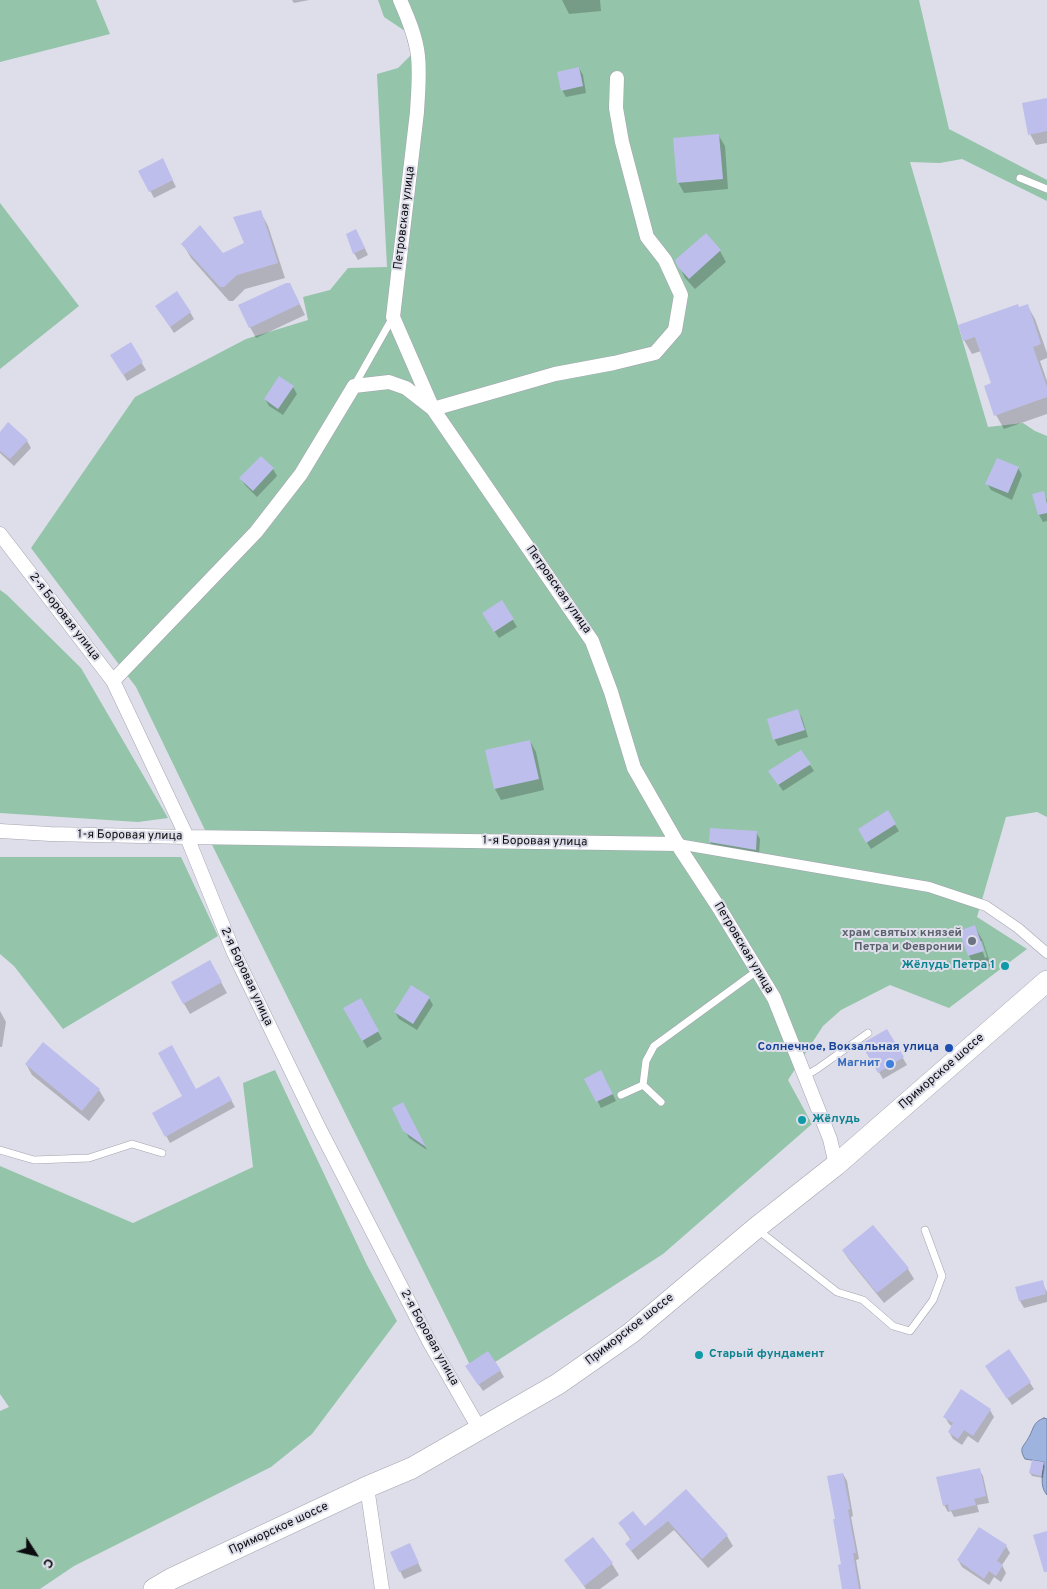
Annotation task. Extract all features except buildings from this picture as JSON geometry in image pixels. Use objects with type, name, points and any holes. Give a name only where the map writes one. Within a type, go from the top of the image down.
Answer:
[{"type":"main road","name":"Приморское шоссе","points":[[167,1584],[367,1487],[412,1468],[558,1384],[631,1333],[756,1228],[836,1165],[1047,982]]},
{"type":"street","name":"Петровская улица","points":[[400,0],[410,21],[418,55],[419,80],[417,112],[393,317],[433,410],[592,641],[611,692],[634,768],[678,844],[774,998],[830,1139],[836,1165]]},
{"type":"street","points":[[114,681],[256,532],[301,474],[354,386],[389,382],[406,388],[433,410],[555,374],[655,353],[675,330],[681,295],[665,260],[647,237],[622,142],[616,108],[617,78]]},
{"type":"street","name":"2-я Боровая улица","points":[[0,534],[114,681],[187,837],[234,953],[319,1128],[430,1343],[480,1430]]},
{"type":"street","name":"1-я Боровая улица","points":[[0,831],[187,837],[678,844],[929,888],[986,906],[1018,928],[1047,953]]},
{"type":"street","points":[[367,1487],[382,1589]]},
{"type":"lane","points":[[1020,178],[1047,189]]},
{"type":"lane","points":[[354,386],[393,317]]},
{"type":"lane","points":[[643,1085],[646,1060],[654,1046],[758,970]]},
{"type":"lane","points":[[805,1076],[868,1033]]},
{"type":"lane","points":[[621,1095],[643,1085]]},
{"type":"lane","points":[[643,1085],[661,1102]]},
{"type":"lane","points":[[0,1150],[34,1160],[89,1158],[132,1144],[162,1154]]},
{"type":"lane","points":[[756,1228],[837,1292],[863,1300],[893,1326],[910,1330],[932,1300],[942,1276],[925,1230]]},
{"type":"green space","points":[[0,0],[96,0],[110,34],[0,62]]},
{"type":"green space","points":[[378,0],[919,0],[949,129],[1047,180],[1047,201],[962,159],[940,163],[910,162],[988,427],[1023,423],[1047,436],[1047,817],[1037,812],[1006,817],[977,917],[1027,949],[949,1008],[890,985],[841,1010],[823,1026],[788,1080],[812,1124],[663,1254],[475,1375],[218,857],[136,687],[31,548],[135,397],[246,339],[308,320],[303,297],[330,290],[348,268],[387,267],[377,74],[398,68],[411,55],[405,31],[384,17]]},
{"type":"green space","points":[[0,203],[79,306],[0,369]]},
{"type":"green space","points":[[0,590],[81,668],[168,818],[138,822],[0,813]]},
{"type":"green space","points":[[0,857],[181,857],[218,936],[63,1029],[14,966],[0,954]]},
{"type":"green space","points":[[275,1070],[367,1265],[397,1321],[312,1434],[271,1467],[74,1566],[40,1589],[0,1589],[0,1411],[9,1407],[0,1394],[0,1166],[133,1223],[253,1167],[243,1083]]},
{"type":"water","points":[[1044,1418],[1047,1419],[1047,1495],[1042,1483],[1044,1462],[1025,1459],[1022,1452],[1022,1447],[1036,1423]]},
{"type":"place","name":"храм святых князей Петра и Февронии","points":[[972,941]]},
{"type":"place","name":"Жёлудь Петра 1","points":[[1005,966]]},
{"type":"place","name":"Солнечное, Вокзальная улица","points":[[949,1048]]},
{"type":"place","name":"Магнит","points":[[890,1064]]},
{"type":"place","name":"Жёлудь","points":[[802,1120]]},
{"type":"place","name":"Старый фундамент","points":[[699,1355]]}]
